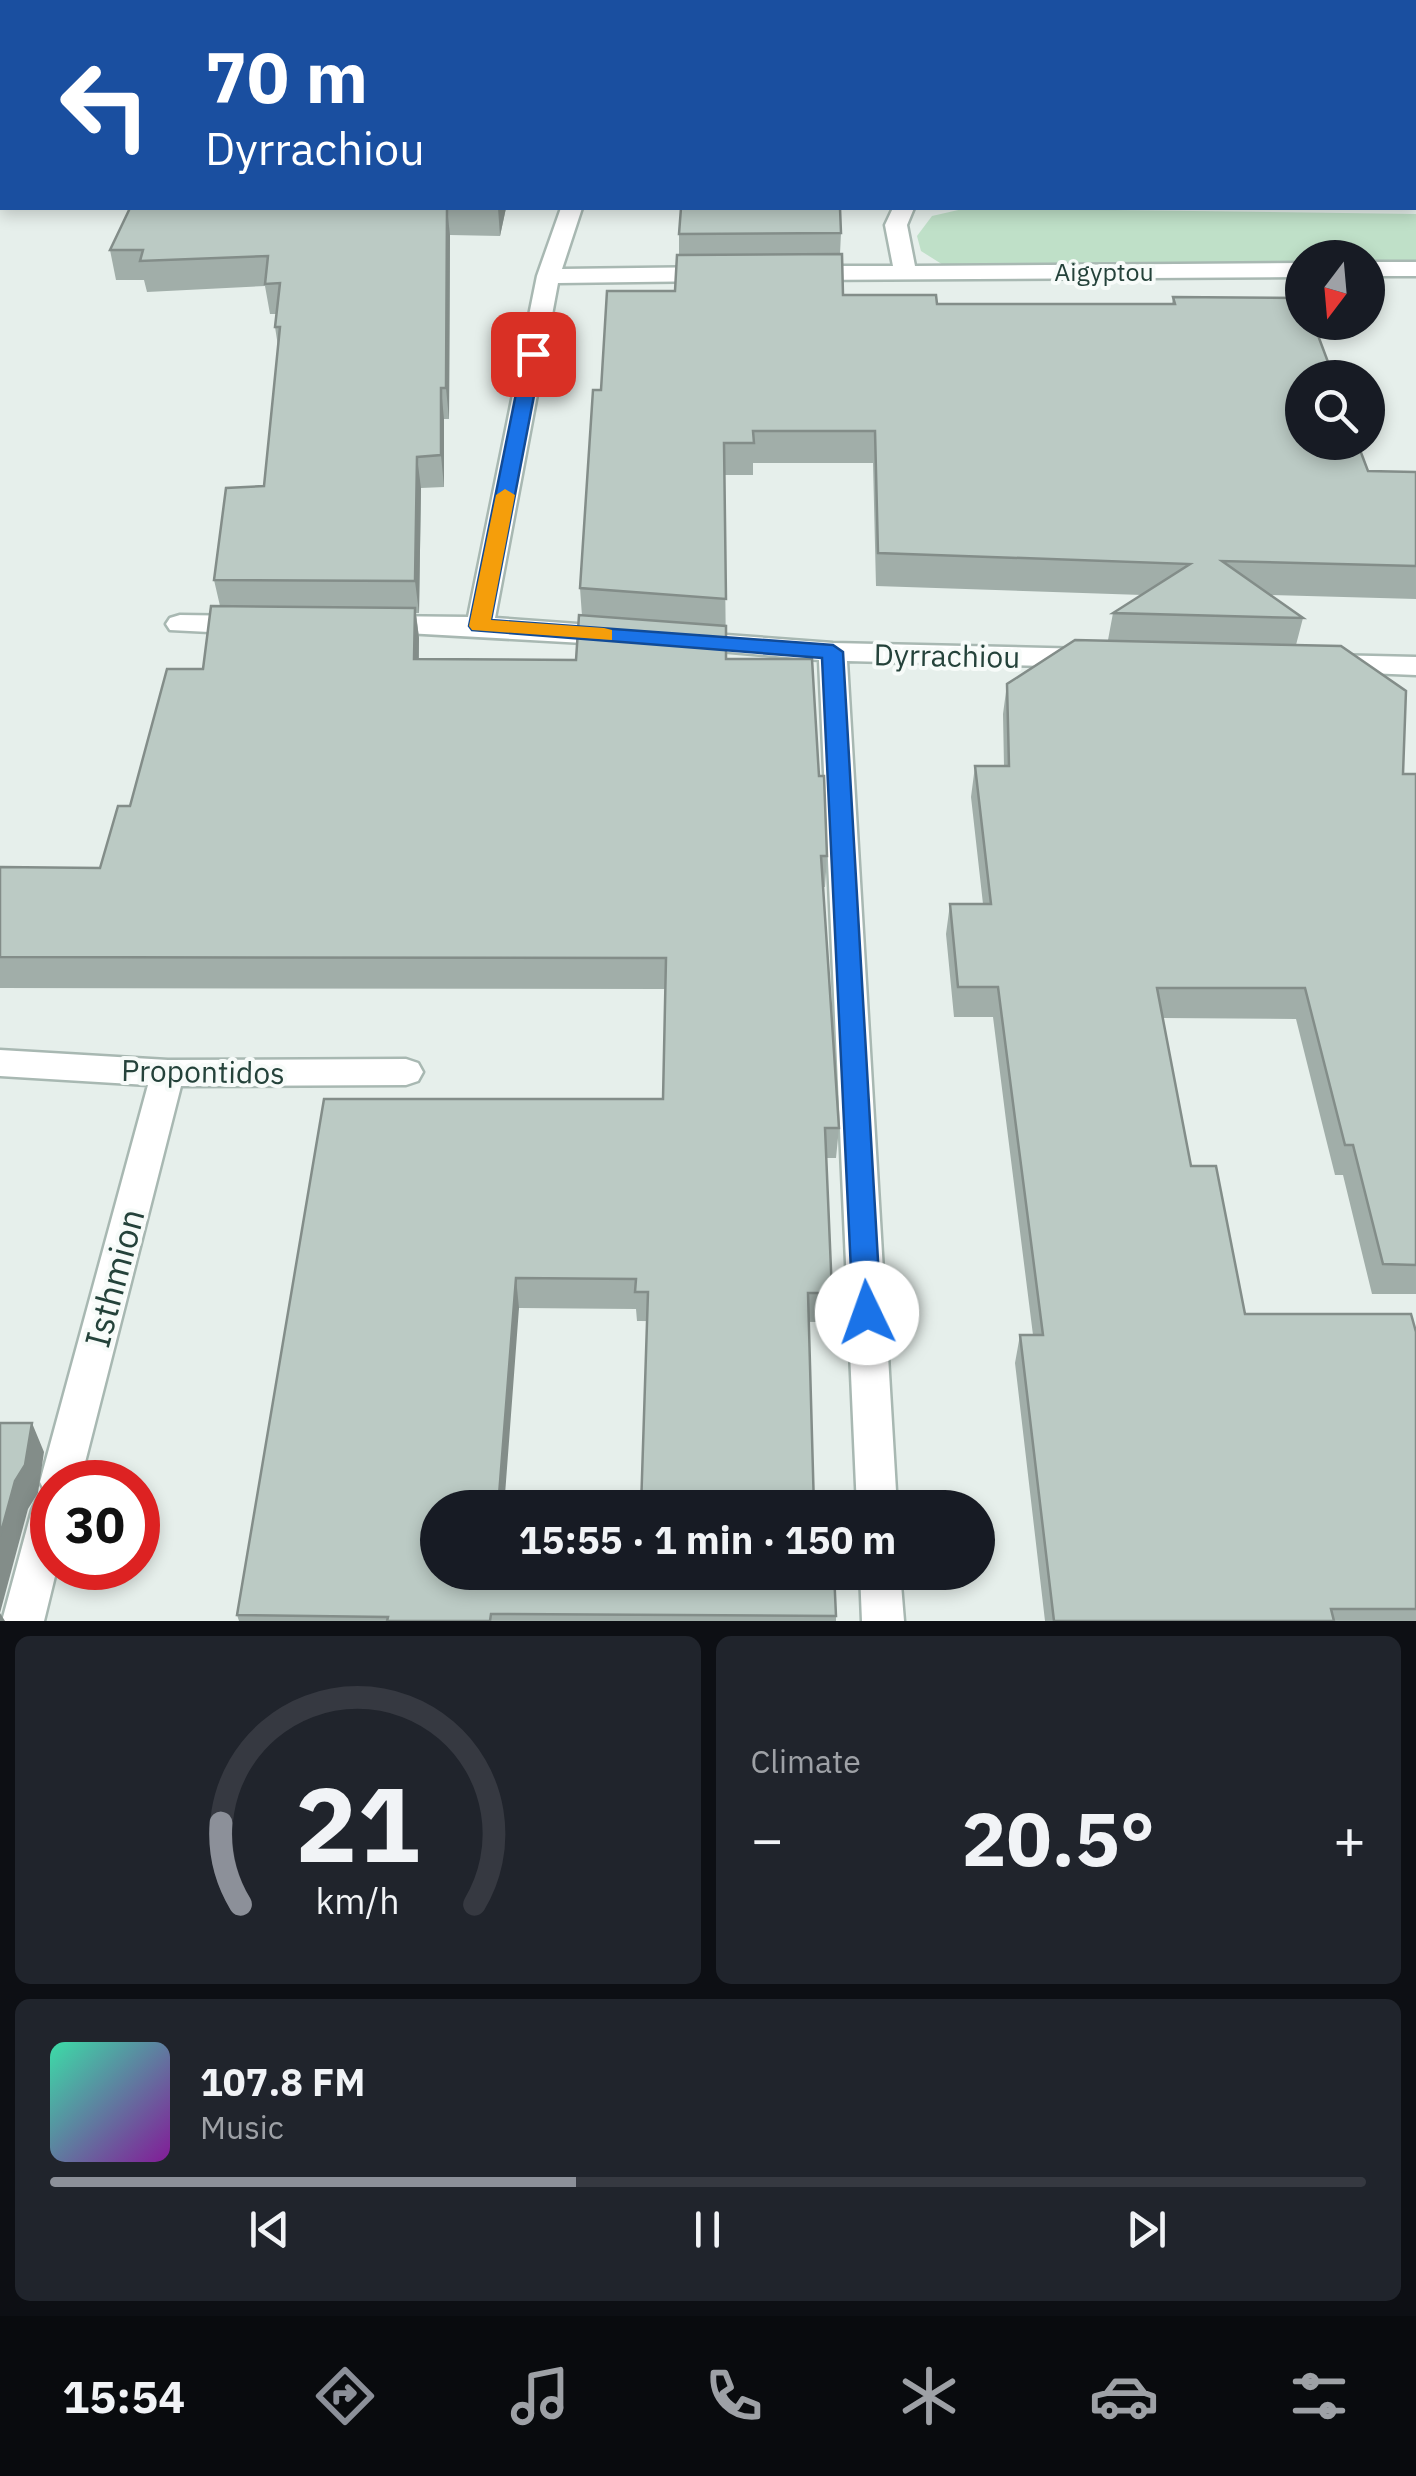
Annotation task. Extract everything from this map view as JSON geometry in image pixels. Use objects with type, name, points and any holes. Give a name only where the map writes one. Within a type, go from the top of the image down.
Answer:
[{"type":"street","points":[[480,626],[548,276],[569,210]]},
{"type":"street","points":[[902,210],[896,226],[905,272]]},
{"type":"street","points":[[1385,269],[1416,269]]},
{"type":"street","name":"Aigyptou","points":[[786,274],[1285,270]]},
{"type":"street","points":[[548,276],[746,274]]},
{"type":"street","points":[[180,624],[273,625]]},
{"type":"street","name":"Dyrrachiou","points":[[348,625],[480,626],[833,652],[1111,659]]},
{"type":"street","points":[[833,652],[876,1490]]},
{"type":"street","points":[[1310,664],[1414,673]]},
{"type":"street","name":"Propontidos","points":[[0,1063],[168,1072],[406,1072]]},
{"type":"street","name":"Isthmion","points":[[66,1460],[168,1072]]},
{"type":"street","points":[[23,1621],[31,1590]]},
{"type":"street","points":[[881,1590],[883,1621]]},
{"type":"green space","points":[[958,210],[1416,214],[1416,262],[1385,261],[1385,240],[1285,240],[1285,263],[948,268],[921,251],[917,236],[932,216]]},
{"type":"building","points":[[129,210],[447,210],[446,388],[441,388],[441,455],[417,457],[415,581],[214,580],[226,488],[264,486],[280,327],[275,327],[280,283],[265,284],[268,256],[140,261],[143,250],[110,250]]},
{"type":"building","points":[[681,210],[840,210],[841,233],[679,234]]},
{"type":"building","points":[[842,254],[843,295],[936,295],[937,304],[1175,304],[1173,297],[1285,298],[1285,340],[1320,340],[1327,360],[1285,360],[1285,460],[1364,460],[1368,471],[1416,472],[1416,566],[1222,561],[1303,618],[1113,613],[1190,564],[878,553],[875,431],[753,431],[754,443],[724,443],[726,599],[580,588],[593,390],[601,390],[607,291],[675,291],[677,255]]},
{"type":"building","points":[[211,606],[415,608],[414,659],[576,660],[579,615],[726,626],[726,659],[812,659],[819,776],[824,776],[827,856],[821,856],[839,1128],[825,1128],[832,1293],[808,1293],[813,1490],[642,1490],[648,1292],[635,1292],[636,1279],[516,1278],[499,1490],[420,1490],[420,1590],[835,1590],[836,1616],[491,1614],[490,1621],[387,1621],[388,1617],[237,1615],[324,1099],[663,1099],[666,958],[0,957],[0,867],[100,868],[118,806],[130,806],[167,669],[203,669]]},
{"type":"building","points":[[1075,640],[1341,646],[1406,691],[1403,774],[1416,774],[1416,1265],[1383,1264],[1353,1145],[1345,1145],[1305,988],[1157,988],[1191,1166],[1216,1166],[1245,1314],[1411,1314],[1416,1332],[1416,1609],[1331,1609],[1334,1621],[1054,1621],[1020,1335],[1043,1335],[998,987],[958,987],[950,904],[991,904],[975,766],[1009,766],[1007,684]]},
{"type":"building","points":[[0,1423],[32,1423],[25,1465],[15,1481],[0,1536]]},
{"type":"slow traffic","points":[[505,495],[480,626],[604,635]]},
{"type":"route","points":[[533,354],[480,626],[833,652],[867,1313]]}]
